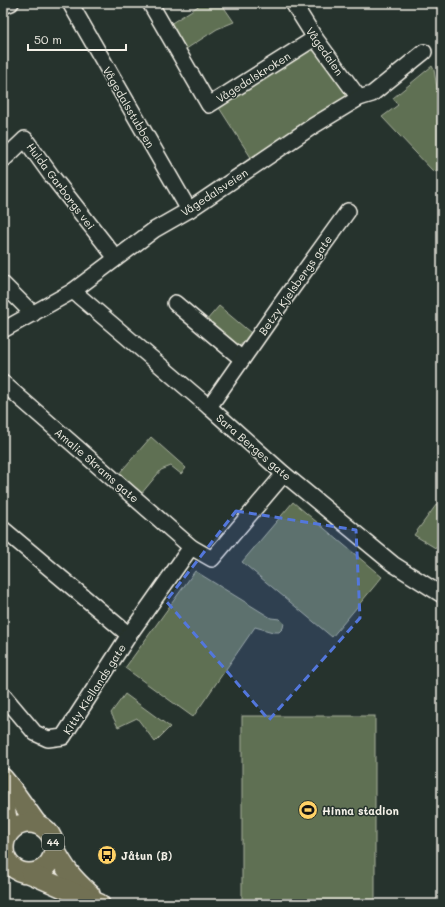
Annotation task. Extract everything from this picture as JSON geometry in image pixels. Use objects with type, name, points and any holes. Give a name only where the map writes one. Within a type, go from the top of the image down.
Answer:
[{"type":"main road","name":"44","points":[[3,778],[37,824]]},
{"type":"main road","name":"44","points":[[3,800],[7,835]]},
{"type":"main road","name":"44","points":[[17,872],[38,872],[45,869],[53,856],[53,840],[50,833],[37,824],[21,824],[7,835],[4,842],[4,855],[7,862],[17,872],[101,904]]},
{"type":"main road","name":"44","points":[[54,848],[62,864],[72,878],[101,904]]},
{"type":"street","points":[[3,6],[11,3]]},
{"type":"street","name":"Vågedalsstubben","points":[[70,3],[189,210]]},
{"type":"street","name":"Vågedalskroken","points":[[150,3],[209,105],[315,38]]},
{"type":"street","name":"Vågedalen","points":[[293,3],[315,38],[359,98]]},
{"type":"street","name":"Vågedalsveien","points":[[3,330],[72,291],[154,230],[189,210],[313,126],[359,98],[372,94],[424,52]]},
{"type":"street","name":"Hulda Garborgs vei","points":[[3,160],[25,139],[51,175],[116,258]]},
{"type":"street","name":"Betzy Kjelsbergs gate","points":[[209,408],[282,301],[348,211]]},
{"type":"street","points":[[3,284],[33,314]]},
{"type":"street","name":"Sara Berges gate","points":[[72,291],[284,474],[393,564],[442,595]]},
{"type":"street","points":[[176,303],[242,359]]},
{"type":"street","name":"Amalie Skrams gate","points":[[3,383],[191,548]]},
{"type":"street","points":[[191,548],[212,559],[284,474]]},
{"type":"street","name":"Kitty Kiellands gate","points":[[3,529],[129,636]]},
{"type":"street","name":"Kitty Kiellands gate","points":[[3,695],[35,733],[48,739],[63,737],[129,636],[191,548]]},
{"type":"highlighted area","points":[[236,511],[356,530],[360,618],[269,720],[166,601]]},
{"type":"green space","points":[[203,3],[221,3],[234,22],[217,29],[183,51],[167,26]]},
{"type":"green space","points":[[304,50],[318,51],[346,90],[347,96],[252,159],[216,103]]},
{"type":"green space","points":[[432,66],[437,88],[437,171],[432,170],[382,117],[398,105],[393,98]]},
{"type":"green space","points":[[219,306],[251,333],[238,348],[206,321]]},
{"type":"green space","points":[[151,437],[186,468],[181,474],[171,466],[161,470],[141,494],[134,487],[131,488],[117,476]]},
{"type":"green space","points":[[442,497],[442,552],[414,535]]},
{"type":"green space","points":[[293,502],[382,577],[332,637],[242,562]]},
{"type":"green space","points":[[195,571],[271,618],[280,619],[284,623],[283,628],[279,632],[273,632],[255,627],[193,717],[125,668]]},
{"type":"green space","points":[[125,694],[170,727],[155,742],[137,718],[118,727],[111,713]]},
{"type":"green space","name":"Hinna stadion","points":[[242,716],[375,716],[375,904],[242,904]]},
{"type":"place","name":"Hinna stadion","points":[[308,810]]},
{"type":"place","name":"Jåtun (B)","points":[[107,855]]}]
